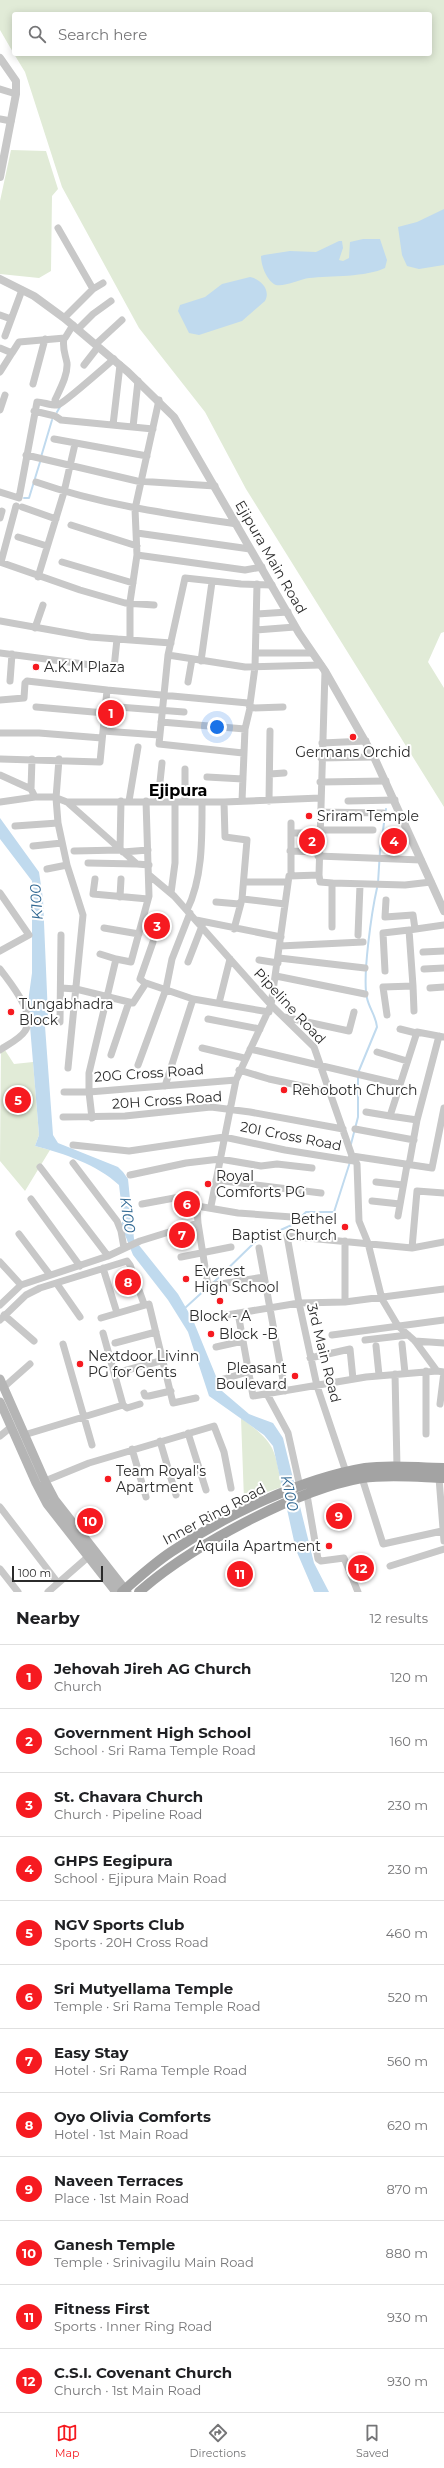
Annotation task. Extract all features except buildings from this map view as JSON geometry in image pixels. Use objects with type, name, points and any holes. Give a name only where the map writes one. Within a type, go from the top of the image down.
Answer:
[{"type":"main road","points":[[2,1383],[24,1435],[55,1500],[122,1591]]},
{"type":"main road","points":[[0,1402],[48,1504],[88,1557],[122,1591]]},
{"type":"main road","name":"Inner Ring Road","points":[[139,1592],[159,1574],[183,1558],[300,1487],[346,1472],[366,1468],[397,1467],[442,1475]]},
{"type":"main road","name":"Inner Ring Road","points":[[122,1591],[154,1564],[192,1539],[282,1499],[303,1497],[362,1478],[383,1476],[442,1475]]},
{"type":"street","points":[[0,58],[16,81],[16,94],[2,155],[0,177]]},
{"type":"street","points":[[0,89],[16,94]]},
{"type":"street","points":[[0,120],[11,121]]},
{"type":"street","points":[[58,228],[93,289]]},
{"type":"street","name":"Ejipura Main Road","points":[[0,279],[22,290],[64,318],[114,359],[159,400],[174,417],[238,524],[250,549],[288,612],[295,627],[323,668],[366,741],[386,780],[444,911]]},
{"type":"street","points":[[64,318],[93,289],[103,283]]},
{"type":"street","points":[[5,336],[22,290]]},
{"type":"street","points":[[57,405],[55,400],[66,372],[67,363],[62,346],[64,338],[75,327],[111,301]]},
{"type":"street","points":[[0,315],[11,319]]},
{"type":"street","points":[[84,365],[97,346],[122,320]]},
{"type":"street","points":[[0,372],[19,342],[64,338]]},
{"type":"street","points":[[34,384],[46,339]]},
{"type":"street","points":[[0,348],[12,353]]},
{"type":"street","points":[[114,359],[77,389],[65,402],[57,405],[38,402],[34,411],[19,503],[1,562],[38,577],[125,603],[130,602],[154,605]]},
{"type":"street","points":[[113,425],[120,365]]},
{"type":"street","points":[[133,427],[138,381]]},
{"type":"street","points":[[0,410],[5,395]]},
{"type":"street","points":[[130,639],[130,602],[137,555],[135,509],[159,400]]},
{"type":"street","points":[[34,411],[55,416],[61,420],[153,429]]},
{"type":"street","points":[[54,438],[75,444],[147,456]]},
{"type":"street","points":[[38,577],[64,492],[75,444]]},
{"type":"street","points":[[26,455],[70,467],[141,480],[216,486]]},
{"type":"street","points":[[36,482],[64,492],[135,509],[238,524]]},
{"type":"street","points":[[0,492],[19,503],[56,519]]},
{"type":"street","points":[[71,525],[137,546]]},
{"type":"street","points":[[137,533],[250,549]]},
{"type":"street","points":[[18,537],[48,546]]},
{"type":"street","points":[[137,555],[245,570],[262,567]]},
{"type":"street","points":[[62,562],[133,583]]},
{"type":"street","points":[[243,753],[160,744],[160,722],[170,643],[185,578],[212,582],[272,585]]},
{"type":"street","points":[[200,660],[212,582]]},
{"type":"street","points":[[242,801],[245,729],[250,706],[256,653],[257,584]]},
{"type":"street","points":[[36,628],[43,605]]},
{"type":"street","points":[[256,614],[288,612]]},
{"type":"street","points":[[0,621],[36,628],[117,639],[170,643]]},
{"type":"street","points":[[256,630],[295,627]]},
{"type":"street","points":[[0,653],[114,668],[117,639]]},
{"type":"street","points":[[256,653],[312,653]]},
{"type":"street","points":[[10,681],[12,654]]},
{"type":"street","points":[[168,655],[255,667],[323,668],[322,758],[318,854],[318,875],[320,882],[360,885],[405,885],[431,882]]},
{"type":"street","points":[[188,682],[192,659]]},
{"type":"street","points":[[0,700],[24,698],[25,683],[27,681],[164,695],[250,706],[283,707]]},
{"type":"street","points":[[0,759],[59,759],[100,762],[107,690]]},
{"type":"street","points":[[36,707],[162,710],[184,712]]},
{"type":"street","points":[[160,722],[245,729]]},
{"type":"street","points":[[269,801],[270,730]]},
{"type":"street","points":[[0,733],[159,735]]},
{"type":"street","points":[[322,743],[366,741]]},
{"type":"street","points":[[129,801],[138,747]]},
{"type":"street","points":[[322,758],[374,757]]},
{"type":"street","points":[[32,759],[31,789],[35,797]]},
{"type":"street","points":[[59,759],[56,798],[58,823],[67,865],[83,915],[68,1068]]},
{"type":"street","points":[[158,801],[162,763]]},
{"type":"street","points":[[185,769],[185,801]]},
{"type":"street","points":[[0,774],[31,789]]},
{"type":"street","points":[[270,774],[284,774]]},
{"type":"street","points":[[207,777],[243,779]]},
{"type":"street","points":[[320,782],[386,780]]},
{"type":"street","points":[[0,802],[35,797],[56,798],[67,802],[90,820],[137,864]]},
{"type":"street","points":[[67,802],[224,802],[320,798]]},
{"type":"street","points":[[348,801],[395,800]]},
{"type":"street","points":[[121,801],[122,851]]},
{"type":"street","points":[[100,954],[131,962],[148,899],[149,865],[146,801]]},
{"type":"street","points":[[171,893],[175,863],[175,802]]},
{"type":"street","points":[[138,1065],[166,989],[172,959],[195,895],[202,831],[202,802]]},
{"type":"street","points":[[224,802],[225,837],[247,840],[245,882],[234,928]]},
{"type":"street","points":[[320,812],[383,813]]},
{"type":"street","points":[[15,826],[58,823]]},
{"type":"street","points":[[211,1206],[229,1108],[236,1080],[244,1058],[270,1009],[276,976],[288,882],[291,874],[291,823]]},
{"type":"street","points":[[291,833],[373,830]]},
{"type":"street","points":[[33,846],[62,843]]},
{"type":"street","points":[[74,851],[148,850]]},
{"type":"street","points":[[290,851],[421,860]]},
{"type":"street","points":[[88,863],[149,865]]},
{"type":"street","points":[[47,869],[67,865]]},
{"type":"street","points":[[291,874],[318,875]]},
{"type":"street","name":"Pipeline Road","points":[[149,875],[171,893],[202,926],[270,1009],[284,1017],[314,1047],[322,1066],[353,1158],[357,1164],[359,1221],[368,1243],[382,1299],[398,1326],[415,1341],[442,1371]]},
{"type":"street","points":[[120,897],[121,878]]},
{"type":"street","points":[[95,879],[93,894],[148,899]]},
{"type":"street","points":[[245,882],[288,882]]},
{"type":"street","points":[[332,883],[332,927]]},
{"type":"street","points":[[358,935],[360,885]]},
{"type":"street","points":[[0,893],[28,935],[0,951]]},
{"type":"street","points":[[386,900],[385,917],[413,915],[414,1011]]},
{"type":"street","points":[[216,902],[241,901],[285,904]]},
{"type":"street","points":[[196,920],[281,937]]},
{"type":"street","points":[[385,971],[383,933],[444,925]]},
{"type":"street","points":[[188,962],[202,926]]},
{"type":"street","points":[[104,928],[139,934]]},
{"type":"street","points":[[60,1022],[61,935]]},
{"type":"street","points":[[153,942],[140,979],[145,983],[193,999],[270,1009]]},
{"type":"street","points":[[280,946],[363,942]]},
{"type":"street","points":[[423,952],[444,951]]},
{"type":"street","name":"20G Cross Road","points":[[116,959],[106,995],[89,1073],[89,1092],[236,1080]]},
{"type":"street","points":[[219,1003],[230,959]]},
{"type":"street","points":[[259,960],[278,960],[365,968]]},
{"type":"street","points":[[0,968],[24,1006],[29,1021],[25,1032],[0,1050]]},
{"type":"street","points":[[424,969],[444,968]]},
{"type":"street","points":[[276,976],[365,994]]},
{"type":"street","points":[[61,988],[76,989],[106,995],[129,1002],[136,1002],[145,983]]},
{"type":"street","points":[[388,1016],[383,987],[413,986]]},
{"type":"street","points":[[430,988],[444,987]]},
{"type":"street","points":[[165,1086],[193,999]]},
{"type":"street","points":[[111,1055],[129,1002]]},
{"type":"street","points":[[284,1017],[349,1031],[354,1012]]},
{"type":"street","points":[[208,1018],[260,1029]]},
{"type":"street","points":[[400,1029],[416,1034]]},
{"type":"street","points":[[390,1116],[416,1034],[420,1031],[442,1036],[417,1120],[398,1216]]},
{"type":"street","points":[[202,1048],[244,1058]]},
{"type":"street","points":[[250,1048],[399,1084]]},
{"type":"street","points":[[377,1052],[407,1060]]},
{"type":"street","points":[[239,1070],[269,1079],[330,1092]]},
{"type":"street","points":[[64,1092],[89,1092],[92,1118]]},
{"type":"street","name":"20H Cross Road","points":[[63,1117],[92,1118],[200,1108],[229,1108],[343,1129]]},
{"type":"street","name":"20I Cross Road","points":[[224,1136],[285,1150],[432,1168],[444,1108]]},
{"type":"street","points":[[366,1112],[417,1120]]},
{"type":"street","points":[[355,1129],[414,1140]]},
{"type":"street","points":[[73,1145],[129,1151],[224,1136]]},
{"type":"street","points":[[130,1175],[186,1163],[220,1159],[261,1166],[277,1164],[312,1168]]},
{"type":"street","points":[[73,1163],[117,1221],[126,1247]]},
{"type":"street","points":[[40,1167],[108,1256]]},
{"type":"street","points":[[216,1180],[321,1193]]},
{"type":"street","points":[[376,1182],[417,1191],[444,1193]]},
{"type":"street","points":[[412,1248],[417,1191]]},
{"type":"street","points":[[142,1204],[196,1194],[201,1252],[208,1286],[264,1277]]},
{"type":"street","points":[[31,1199],[80,1266]]},
{"type":"street","points":[[372,1200],[400,1204]]},
{"type":"street","points":[[197,1206],[211,1206],[238,1213],[292,1217]]},
{"type":"street","points":[[1,1303],[21,1285],[108,1256],[140,1242],[198,1224]]},
{"type":"street","points":[[19,1234],[50,1275]]},
{"type":"street","name":"3rd Main Road","points":[[345,1241],[287,1236],[316,1386],[346,1472]]},
{"type":"street","points":[[345,1302],[345,1241],[412,1248],[444,1242]]},
{"type":"street","points":[[181,1257],[231,1246]]},
{"type":"street","points":[[259,1248],[284,1391]]},
{"type":"street","points":[[0,1262],[21,1285]]},
{"type":"street","points":[[34,1341],[2,1317],[26,1295],[40,1288],[57,1284],[103,1268],[129,1262],[144,1304]]},
{"type":"street","points":[[103,1268],[117,1313]]},
{"type":"street","points":[[57,1284],[80,1317]]},
{"type":"street","points":[[221,1316],[299,1303],[345,1302],[382,1299],[444,1289]]},
{"type":"street","points":[[101,1318],[144,1304],[149,1304],[164,1360],[173,1403],[196,1398]]},
{"type":"street","points":[[238,1313],[253,1396],[379,1375],[442,1371],[440,1404]]},
{"type":"street","points":[[332,1335],[444,1320]]},
{"type":"street","points":[[115,1343],[156,1332]]},
{"type":"street","points":[[103,1333],[116,1374],[123,1406]]},
{"type":"street","points":[[365,1340],[408,1335]]},
{"type":"street","points":[[415,1341],[444,1343]]},
{"type":"street","points":[[216,1347],[243,1342]]},
{"type":"street","points":[[63,1344],[92,1445]]},
{"type":"street","points":[[402,1344],[405,1373]]},
{"type":"street","points":[[376,1346],[379,1375]]},
{"type":"street","points":[[310,1358],[350,1349],[353,1379]]},
{"type":"street","points":[[116,1374],[164,1360]]},
{"type":"street","points":[[2,1383],[30,1364]]},
{"type":"street","points":[[426,1371],[426,1434]]},
{"type":"street","points":[[220,1380],[248,1372]]},
{"type":"street","points":[[395,1374],[397,1467]]},
{"type":"street","points":[[144,1393],[145,1396],[149,1396],[170,1391]]},
{"type":"street","points":[[267,1394],[288,1434],[300,1487]]},
{"type":"street","points":[[24,1435],[123,1406],[126,1408],[140,1404]]},
{"type":"street","points":[[0,1436],[11,1427]]},
{"type":"street","points":[[45,1481],[132,1449],[215,1427],[224,1452],[231,1488]]},
{"type":"street","points":[[188,1433],[206,1490]]},
{"type":"street","points":[[160,1441],[176,1495]]},
{"type":"street","points":[[132,1449],[146,1497]]},
{"type":"street","points":[[442,1475],[442,1531],[444,1541]]},
{"type":"street","points":[[362,1478],[383,1544],[442,1531]]},
{"type":"street","points":[[303,1497],[318,1559],[321,1562],[344,1558],[358,1592]]},
{"type":"street","points":[[0,1507],[58,1583]]},
{"type":"street","points":[[390,1566],[444,1549]]},
{"type":"street","points":[[48,1592],[88,1557]]},
{"type":"street","points":[[1,1573],[18,1592]]},
{"type":"green space","points":[[0,0],[444,0],[444,632],[441,633],[428,662],[444,688],[444,807],[246,489],[205,412],[139,328],[62,187],[25,72],[15,56],[432,56],[432,12],[12,12],[12,51],[0,30]]},
{"type":"green space","points":[[11,150],[46,151],[58,189],[52,196],[51,271],[39,278],[0,274],[0,201]]},
{"type":"green space","points":[[1,1044],[14,1064],[33,1062],[39,1135],[35,1146],[50,1150],[25,1191],[0,1161]]},
{"type":"green space","points":[[241,1418],[261,1434],[271,1446],[277,1462],[282,1487],[244,1500]]},
{"type":"water","points":[[444,209],[444,265],[419,269],[407,266],[402,255],[398,227],[417,222]]},
{"type":"water","points":[[363,239],[380,239],[387,260],[385,268],[359,275],[309,278],[288,284],[276,285],[265,273],[262,264],[261,256],[264,255],[290,251],[316,252],[339,241],[342,241],[343,248],[339,260],[343,261],[349,258],[350,242]]},
{"type":"water","points":[[250,277],[258,280],[266,289],[267,297],[265,301],[242,321],[199,335],[189,333],[178,311],[180,305],[205,297],[222,284]]},
{"type":"water","name":"K100","points":[[0,818],[39,872],[43,899],[48,1016],[45,1026],[53,1135],[58,1143],[118,1167],[128,1179],[134,1239],[178,1294],[193,1320],[222,1391],[249,1414],[273,1423],[283,1438],[314,1563],[329,1592],[314,1592],[296,1550],[273,1446],[264,1435],[209,1396],[188,1332],[168,1300],[133,1255],[121,1225],[123,1219],[119,1185],[100,1171],[80,1161],[69,1156],[35,1146],[39,1135],[28,1002],[32,973],[32,881],[0,839]]},
{"type":"waterway","points":[[57,412],[60,407]]},
{"type":"waterway","points":[[41,457],[52,420]]},
{"type":"waterway","points":[[24,498],[29,498],[40,462]]},
{"type":"waterway","points":[[378,883],[380,851],[386,809]]},
{"type":"waterway","points":[[351,1144],[358,1117],[358,1073],[377,1027],[367,998],[366,988],[370,927],[377,888]]},
{"type":"waterway","points":[[213,1283],[256,1241],[294,1224],[306,1212],[334,1212],[350,1162]]},
{"type":"waterway","points":[[185,1308],[208,1287]]},
{"type":"place","name":"A.K.M Plaza","points":[[36,667]]},
{"type":"place","name":"Jehovah Jireh AG Church","points":[[111,713]]},
{"type":"place","name":"Germans Orchid","points":[[353,737]]},
{"type":"place","name":"Sriram Temple","points":[[309,816]]},
{"type":"place","name":"Government High School","points":[[312,841]]},
{"type":"place","name":"GHPS Eegipura","points":[[394,841]]},
{"type":"place","name":"St. Chavara Church","points":[[157,926]]},
{"type":"place","name":"Tungabhadra Block","points":[[11,1012]]},
{"type":"place","name":"Rehoboth Church","points":[[284,1090]]},
{"type":"place","name":"NGV Sports Club","points":[[18,1100]]},
{"type":"place","name":"Royal Comforts PG","points":[[208,1184]]},
{"type":"place","name":"Sri Mutyellama Temple","points":[[187,1204]]},
{"type":"place","name":"Bethel Baptist Church","points":[[345,1227]]},
{"type":"place","name":"Easy Stay","points":[[182,1235]]},
{"type":"place","name":"Everest High School","points":[[186,1279]]},
{"type":"place","name":"Oyo Olivia Comforts","points":[[128,1282]]},
{"type":"place","name":"Block - A","points":[[220,1301]]},
{"type":"place","name":"Block -B","points":[[211,1334]]},
{"type":"place","name":"Nextdoor Livinn PG for Gents","points":[[80,1364]]},
{"type":"place","name":"Pleasant Boulevard","points":[[295,1376]]},
{"type":"place","name":"Team Royal's Apartment","points":[[108,1479]]},
{"type":"place","name":"Naveen Terraces","points":[[339,1516]]},
{"type":"place","name":"Ganesh Temple","points":[[90,1521]]},
{"type":"place","name":"Aquila Apartment","points":[[329,1546]]},
{"type":"place","name":"C.S.I. Covenant Church","points":[[361,1568]]},
{"type":"place","name":"Fitness First","points":[[240,1574]]},
{"type":"district","name":"Ejipura","points":[[178,790]]}]
